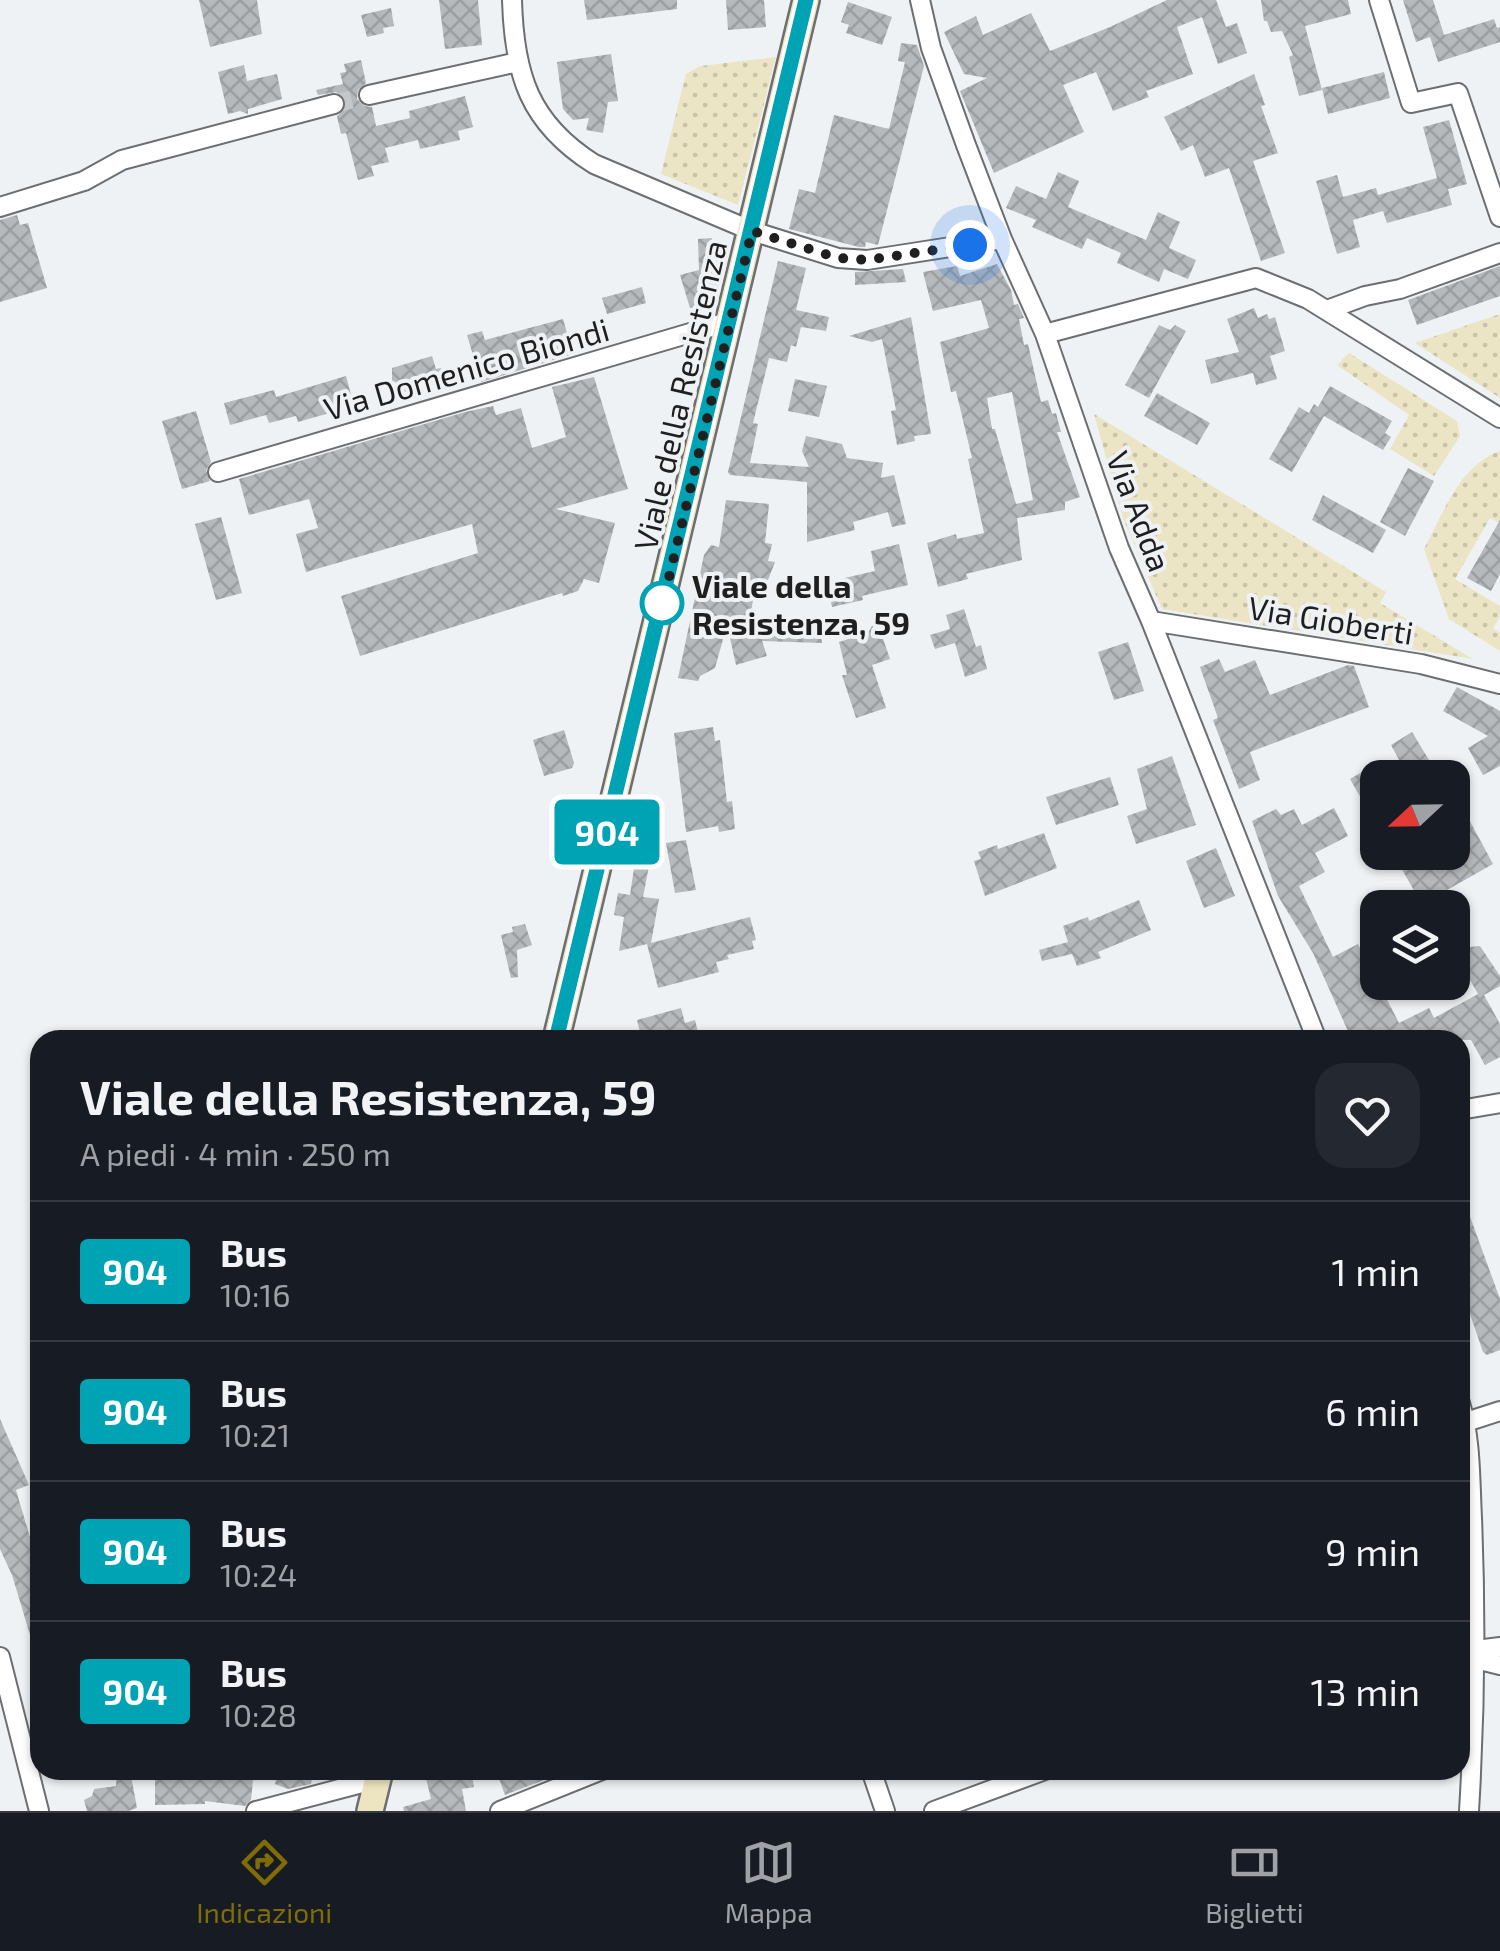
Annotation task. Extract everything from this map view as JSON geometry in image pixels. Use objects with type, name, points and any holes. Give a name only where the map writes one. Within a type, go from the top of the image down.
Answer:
[{"type":"main road","name":"Viale della Resistenza","points":[[558,1030],[806,0]]},
{"type":"main road","points":[[370,1811],[377,1780]]},
{"type":"street","points":[[512,0],[518,62],[527,95],[544,123],[578,154],[634,182],[752,231],[838,258],[867,260],[1002,239]]},
{"type":"street","name":"Via Adda","points":[[920,0],[931,48],[1002,239],[1045,334],[1119,548],[1152,620],[1313,1030]]},
{"type":"street","points":[[1379,0],[1411,103],[1458,93],[1500,217]]},
{"type":"street","points":[[369,95],[518,62]]},
{"type":"street","points":[[0,208],[84,181],[122,160],[334,104]]},
{"type":"street","points":[[1327,310],[1400,289],[1500,252]]},
{"type":"street","points":[[1045,334],[1256,278],[1308,298],[1500,418]]},
{"type":"street","name":"Via Domenico Biondi","points":[[218,472],[731,321]]},
{"type":"street","name":"Via Gioberti","points":[[1152,620],[1421,664],[1500,684]]},
{"type":"street","points":[[1470,1108],[1500,1103]]},
{"type":"street","points":[[1470,1421],[1500,1412]]},
{"type":"street","points":[[1470,1630],[1476,1654],[1470,1811]]},
{"type":"street","points":[[1476,1654],[1500,1646]]},
{"type":"street","points":[[1476,1654],[1500,1665]]},
{"type":"street","points":[[0,1661],[30,1776]]},
{"type":"street","points":[[31,1780],[39,1811]]},
{"type":"street","points":[[256,1811],[358,1780]]},
{"type":"street","points":[[500,1811],[577,1780]]},
{"type":"street","points":[[874,1780],[885,1811]]},
{"type":"street","points":[[934,1811],[1018,1780]]},
{"type":"shaded area","points":[[776,57],[738,205],[661,174],[686,74],[700,66]]},
{"type":"shaded area","points":[[1500,314],[1500,398],[1415,343]]},
{"type":"shaded area","points":[[1349,353],[1457,421],[1460,436],[1434,476],[1390,449],[1409,415],[1337,365]]},
{"type":"shaded area","points":[[1094,414],[1386,592],[1380,603],[1473,659],[1162,609],[1123,518]]},
{"type":"shaded area","points":[[1500,451],[1500,523],[1490,518],[1455,579],[1500,606],[1493,629],[1500,633],[1500,651],[1449,619],[1424,549],[1463,479]]},
{"type":"building","points":[[199,0],[257,0],[262,34],[210,47]]},
{"type":"building","points":[[439,0],[478,0],[482,45],[445,49]]},
{"type":"building","points":[[584,0],[677,0],[677,9],[587,20]]},
{"type":"building","points":[[726,0],[764,0],[766,27],[728,30]]},
{"type":"building","points":[[1167,0],[1216,0],[1226,27],[1237,23],[1247,53],[1218,64],[1202,17],[1177,27],[1193,74],[1146,91],[1149,97],[1113,111],[1096,72],[1063,85],[1084,132],[994,173],[960,91],[987,78],[964,74],[944,32],[976,16],[983,35],[1031,13],[1050,51]]},
{"type":"building","points":[[1261,0],[1348,0],[1351,14],[1305,26],[1322,90],[1299,96],[1289,57],[1293,55],[1282,31],[1271,32],[1264,21]]},
{"type":"building","points":[[1403,0],[1433,0],[1444,35],[1494,19],[1500,27],[1500,42],[1438,62],[1430,37],[1416,42]]},
{"type":"building","points":[[848,2],[892,17],[882,45],[846,33],[849,25],[841,22]]},
{"type":"building","points":[[391,8],[394,26],[367,37],[361,15]]},
{"type":"building","points":[[901,43],[917,45],[924,66],[878,245],[866,242],[865,247],[859,247],[789,229],[799,189],[815,193],[834,115],[889,129],[905,62],[898,61]]},
{"type":"building","points":[[611,54],[618,101],[608,102],[603,133],[586,130],[589,118],[573,120],[563,109],[557,62]]},
{"type":"building","points":[[361,60],[366,83],[358,90],[357,99],[372,107],[376,126],[410,118],[409,111],[465,96],[473,127],[458,131],[460,140],[420,149],[418,140],[385,148],[389,162],[371,166],[374,176],[358,180],[346,133],[341,134],[337,116],[346,108],[346,100],[336,92],[318,95],[316,90],[343,84],[340,73],[346,72],[344,64]]},
{"type":"building","points":[[244,65],[247,81],[277,74],[282,99],[248,109],[248,114],[228,114],[218,72]]},
{"type":"building","points":[[1384,72],[1390,98],[1328,114],[1322,88]]},
{"type":"building","points":[[1254,74],[1278,153],[1253,161],[1285,253],[1261,261],[1229,168],[1205,177],[1193,145],[1181,151],[1164,117]]},
{"type":"building","points":[[1449,120],[1467,184],[1448,189],[1452,205],[1387,223],[1383,211],[1353,220],[1360,247],[1337,254],[1316,181],[1337,175],[1343,197],[1376,188],[1378,195],[1437,178],[1423,127]]},
{"type":"building","points":[[1058,172],[1079,181],[1068,207],[1146,240],[1158,212],[1180,222],[1169,248],[1196,260],[1188,279],[1164,269],[1159,282],[1117,263],[1121,253],[1087,238],[1082,249],[1032,227],[1036,220],[1006,208],[1016,186],[1046,199]]},
{"type":"building","points":[[17,215],[20,225],[28,223],[47,288],[0,302],[0,220]]},
{"type":"building","points":[[712,238],[712,246],[719,247],[724,273],[720,276],[717,302],[690,308],[680,275],[699,270],[698,239]]},
{"type":"building","points":[[778,261],[806,268],[796,310],[829,317],[826,331],[801,327],[787,362],[769,358],[753,423],[758,424],[750,463],[809,467],[802,451],[806,436],[842,444],[847,458],[883,463],[881,478],[894,475],[906,524],[892,527],[888,512],[853,522],[855,530],[807,542],[807,482],[728,472]]},
{"type":"building","points":[[997,264],[1014,305],[1018,304],[1024,318],[1019,319],[1024,345],[1028,344],[1041,402],[1048,400],[1052,414],[1056,413],[1061,432],[1057,432],[1080,497],[1065,502],[1065,510],[1017,518],[1022,560],[966,574],[968,579],[938,587],[927,543],[956,534],[957,539],[984,533],[968,459],[972,458],[940,342],[989,328],[981,300],[933,311],[923,272],[957,266],[960,276]],"holes":[[[1012,392],[1033,500],[1016,504],[992,429],[987,398]]]},
{"type":"building","points":[[1500,266],[1500,296],[1417,325],[1408,300]]},
{"type":"building","points":[[903,269],[906,282],[855,285],[855,272]]},
{"type":"building","points":[[642,287],[646,303],[607,314],[602,298]]},
{"type":"building","points":[[1254,308],[1258,318],[1267,314],[1269,319],[1275,317],[1285,351],[1270,356],[1277,379],[1256,385],[1253,373],[1211,384],[1205,360],[1239,352],[1227,319]]},
{"type":"building","points":[[911,317],[931,434],[914,436],[915,441],[897,445],[891,411],[896,410],[882,339],[872,342],[849,336]]},
{"type":"building","points":[[563,319],[573,354],[481,382],[467,335],[482,331],[485,340]]},
{"type":"building","points":[[1159,325],[1170,330],[1175,325],[1186,331],[1149,398],[1125,385]]},
{"type":"building","points":[[432,356],[447,385],[415,396],[412,390],[399,394],[395,381],[392,383],[392,368]]},
{"type":"building","points":[[346,376],[354,406],[298,422],[296,416],[269,423],[266,415],[230,425],[224,403],[274,390],[276,397]]},
{"type":"building","points":[[594,377],[628,489],[556,509],[615,523],[599,583],[584,579],[578,591],[360,656],[341,596],[478,553],[472,524],[306,572],[296,534],[318,528],[309,499],[249,515],[239,479],[465,412],[493,406],[496,415],[521,408],[532,448],[566,437],[552,387]]},
{"type":"building","points":[[795,379],[827,386],[819,417],[788,411]]},
{"type":"building","points":[[1330,386],[1392,421],[1385,433],[1391,437],[1383,450],[1324,416],[1292,472],[1269,459],[1299,407],[1309,413],[1314,404],[1318,407]]},
{"type":"building","points":[[1157,393],[1210,423],[1197,445],[1144,416]]},
{"type":"building","points":[[196,411],[211,462],[206,470],[210,481],[182,489],[162,421]]},
{"type":"building","points":[[1408,468],[1434,481],[1405,536],[1380,522]]},
{"type":"building","points":[[1323,495],[1386,530],[1373,553],[1312,520]]},
{"type":"building","points":[[726,500],[769,504],[765,543],[772,544],[768,561],[775,562],[766,585],[757,583],[749,619],[820,626],[822,643],[762,641],[767,656],[736,665],[727,625],[715,668],[698,681],[678,678],[704,555],[711,545],[719,547]]},
{"type":"building","points":[[221,517],[242,593],[216,600],[195,524]]},
{"type":"building","points":[[1500,520],[1500,574],[1491,591],[1467,578]]},
{"type":"building","points":[[899,544],[908,585],[832,607],[827,582],[875,571],[871,551]]},
{"type":"building","points":[[964,609],[987,669],[965,677],[955,643],[935,649],[930,635],[950,629],[946,615]]},
{"type":"building","points":[[872,626],[882,628],[890,659],[872,665],[886,708],[856,718],[842,675],[847,675],[839,642],[868,633]]},
{"type":"building","points":[[1128,642],[1144,691],[1114,700],[1098,652]]},
{"type":"building","points":[[1219,659],[1225,672],[1255,660],[1270,695],[1354,666],[1369,707],[1250,752],[1260,780],[1239,789],[1213,720],[1218,718],[1200,667]]},
{"type":"building","points":[[1457,687],[1500,711],[1500,766],[1483,775],[1468,748],[1488,736],[1443,711]]},
{"type":"building","points":[[713,727],[715,741],[720,740],[727,802],[732,801],[735,829],[719,832],[718,826],[686,832],[674,733]]},
{"type":"building","points":[[564,730],[572,768],[544,776],[533,740]]},
{"type":"building","points":[[1412,732],[1429,760],[1399,760],[1391,745]]},
{"type":"building","points":[[1172,756],[1196,825],[1136,844],[1127,816],[1147,809],[1137,769]]},
{"type":"building","points":[[1360,773],[1360,796],[1350,779]]},
{"type":"building","points":[[1110,777],[1119,805],[1056,825],[1046,797]]},
{"type":"building","points":[[1334,808],[1348,836],[1315,853],[1325,872],[1299,886],[1333,957],[1358,944],[1360,1000],[1387,1000],[1399,1023],[1429,1008],[1434,1018],[1478,994],[1470,980],[1470,947],[1480,946],[1500,976],[1500,986],[1484,995],[1500,1024],[1500,1057],[1485,1065],[1470,1040],[1470,1030],[1348,1030],[1313,953],[1278,896],[1252,821],[1276,809],[1281,815],[1294,809],[1302,825]]},
{"type":"building","points":[[1470,821],[1493,864],[1447,890],[1414,890],[1402,870],[1470,870]]},
{"type":"building","points":[[1044,833],[1057,868],[985,896],[974,861],[981,859],[978,852]]},
{"type":"building","points":[[686,840],[696,890],[675,893],[666,843]]},
{"type":"building","points":[[653,845],[643,897],[659,899],[651,943],[750,917],[756,940],[752,941],[754,949],[727,955],[729,959],[716,962],[719,972],[658,988],[647,944],[619,951],[624,917],[614,915],[618,893],[630,895],[637,848]]},
{"type":"building","points":[[1216,848],[1235,896],[1204,908],[1186,861]]},
{"type":"building","points":[[1139,900],[1151,930],[1098,952],[1101,958],[1077,966],[1072,954],[1042,961],[1039,950],[1068,942],[1063,926],[1088,917],[1089,921]]},
{"type":"building","points":[[525,924],[532,945],[517,950],[518,977],[511,978],[501,935]]},
{"type":"building","points":[[681,1008],[685,1023],[695,1020],[698,1030],[640,1030],[637,1020]]},
{"type":"building","points":[[1470,1216],[1500,1299],[1500,1350],[1487,1355],[1470,1314]]},
{"type":"building","points":[[0,1419],[29,1485],[16,1490],[30,1537],[30,1635],[0,1549]]},
{"type":"building","points":[[116,1780],[132,1780],[137,1808],[87,1811],[84,1800],[92,1796],[94,1789],[116,1786]]},
{"type":"building","points":[[155,1780],[253,1780],[251,1800],[245,1806],[205,1801],[155,1805]]},
{"type":"building","points":[[276,1780],[312,1780],[311,1784],[288,1789],[275,1784]]},
{"type":"building","points":[[426,1780],[473,1780],[474,1787],[462,1789],[466,1811],[404,1811],[403,1807],[431,1799]]},
{"type":"building","points":[[500,1780],[544,1780],[505,1795]]},
{"type":"tunnel","points":[[334,104],[369,95]]},
{"type":"bus line","name":"904","points":[[558,1030],[806,0]]},
{"type":"place","name":"Viale della Resistenza, 59","points":[[662,603]]},
{"type":"route","points":[[662,603],[662,607],[752,231],[838,258],[867,260],[970,245]]}]
